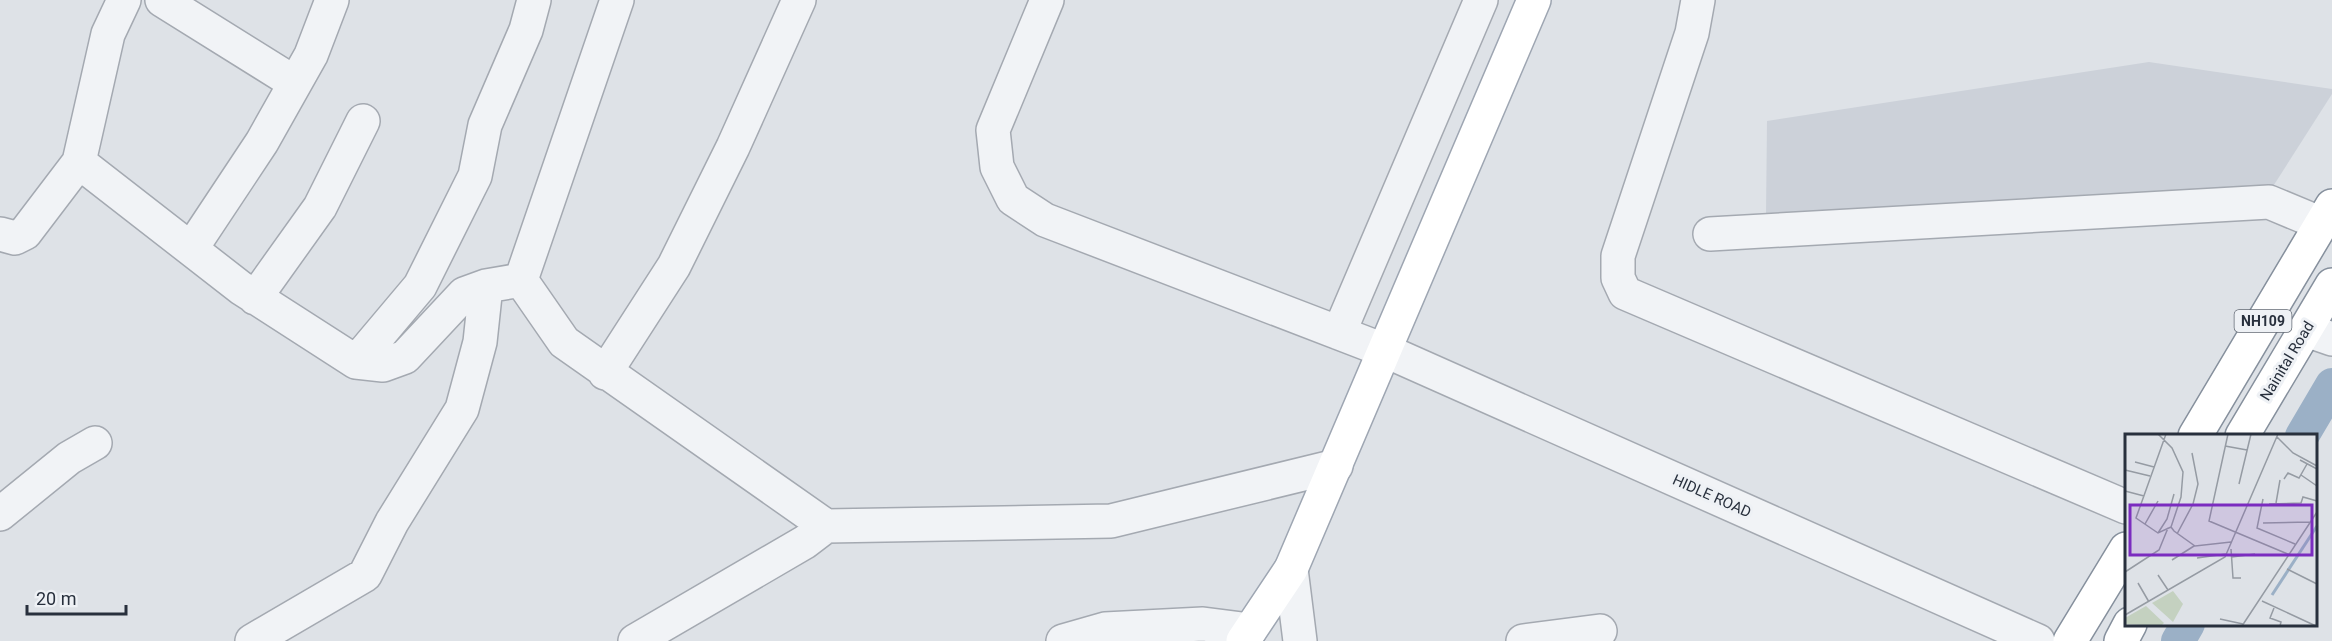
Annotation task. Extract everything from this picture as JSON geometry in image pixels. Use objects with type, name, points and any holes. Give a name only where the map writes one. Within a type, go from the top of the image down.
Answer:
[{"type":"main road","points":[[1246,635],[1291,569],[1534,0]]},
{"type":"main road","name":"NH109","points":[[2196,434],[2327,215]]},
{"type":"main road","name":"Nainital Road","points":[[2243,434],[2319,335],[2332,285]]},
{"type":"main road","points":[[2070,641],[2125,552]]},
{"type":"main road","points":[[2121,641],[2129,626]]},
{"type":"street","points":[[5,243],[25,233],[79,162],[108,34],[124,0]]},
{"type":"street","points":[[162,0],[295,83]]},
{"type":"street","points":[[191,249],[262,142],[311,55],[332,0]]},
{"type":"street","points":[[356,362],[420,286],[475,176],[484,125],[526,30],[534,0]]},
{"type":"street","points":[[521,279],[617,0]]},
{"type":"street","points":[[605,373],[674,266],[733,147],[799,0]]},
{"type":"street","name":"HIDLE ROAD","points":[[1047,0],[993,130],[997,167],[1013,199],[1045,220],[1386,351],[2038,641]]},
{"type":"street","points":[[1339,333],[1480,0]]},
{"type":"street","points":[[1698,0],[1692,33],[1618,256],[1618,278],[1625,293],[2125,506]]},
{"type":"street","points":[[255,298],[320,207],[363,121]]},
{"type":"street","points":[[79,162],[255,298],[356,362],[383,365],[405,357],[464,294],[486,286],[521,279]]},
{"type":"street","points":[[1710,234],[2269,202],[2327,215]]},
{"type":"street","points":[[521,279],[564,342],[605,373],[826,526],[1111,521],[1336,465]]},
{"type":"street","points":[[252,641],[365,575],[392,522],[462,409],[480,342],[486,286]]},
{"type":"street","points":[[0,514],[69,458],[95,442]]},
{"type":"street","points":[[635,641],[806,542],[826,526]]},
{"type":"street","points":[[1291,569],[1300,641]]},
{"type":"street","points":[[1063,641],[1105,629],[1203,624],[1246,635]]},
{"type":"street","points":[[1523,641],[1600,631]]},
{"type":"shaded area","points":[[2149,62],[2332,89],[2332,94],[2272,188],[1766,214],[1767,121]]},
{"type":"waterway","points":[[2303,434],[2332,385]]},
{"type":"waterway","points":[[2178,641],[2187,626]]}]
